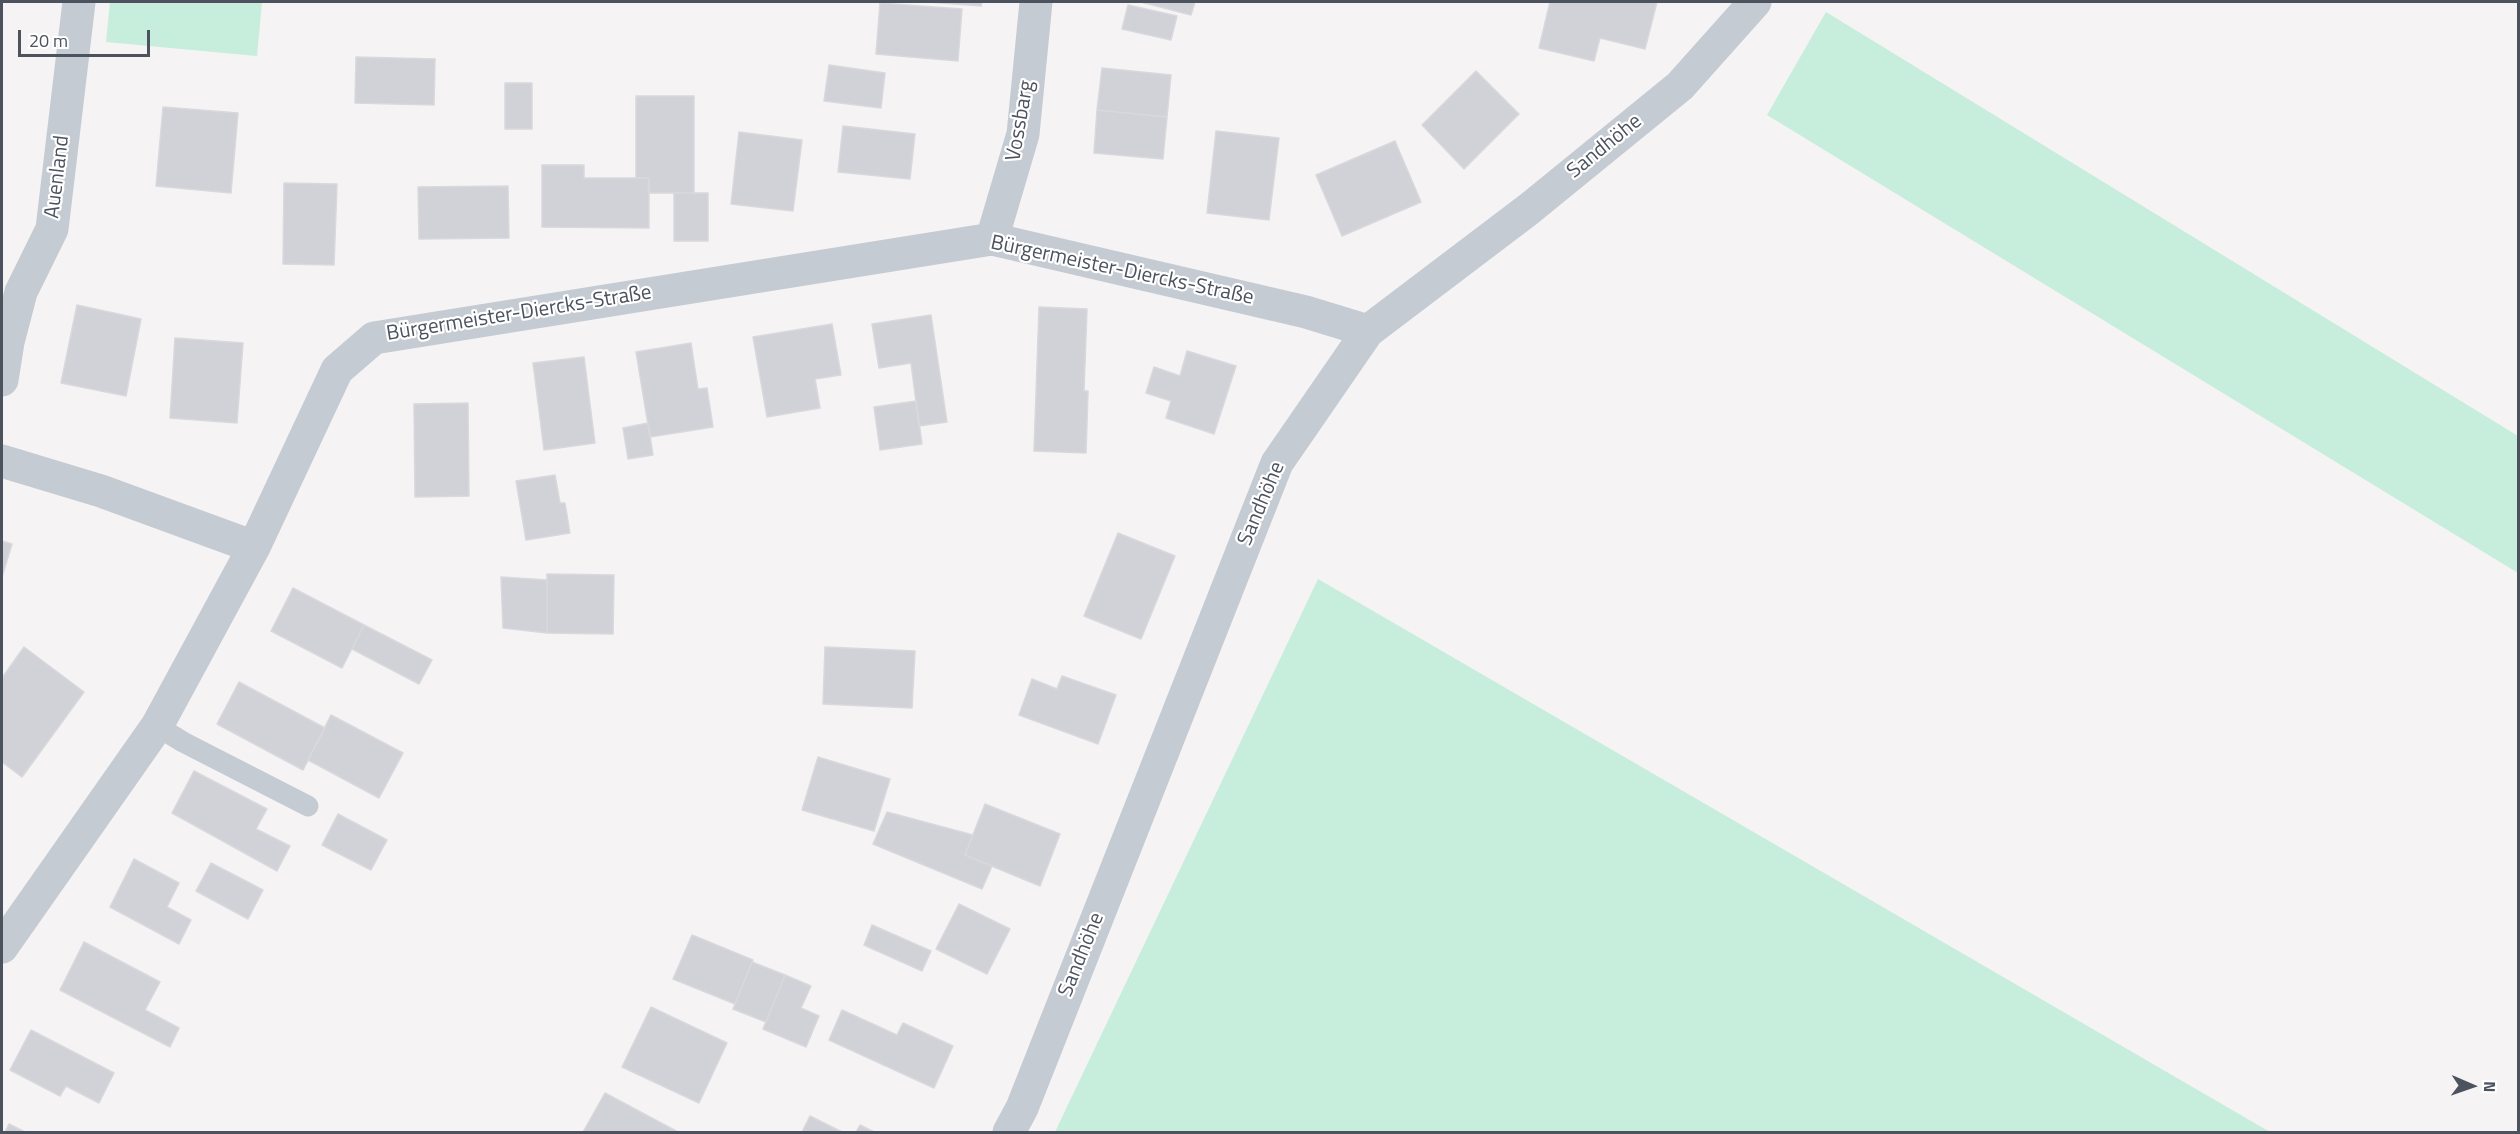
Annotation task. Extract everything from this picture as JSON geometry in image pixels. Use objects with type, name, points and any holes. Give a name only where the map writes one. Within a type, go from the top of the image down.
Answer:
[{"type":"street","name":"Auenland","points":[[2,380],[8,342],[21,292],[52,229],[79,2]]},
{"type":"street","name":"Vossbarg","points":[[992,239],[1023,134],[1036,2]]},
{"type":"street","name":"Sandhöhe","points":[[1009,1132],[1022,1108],[1277,463],[1368,331],[1529,209],[1680,86],[1755,2]]},
{"type":"street","name":"Bürgermeister-Diercks-Straße","points":[[2,947],[158,726],[254,547],[337,370],[374,338],[992,239],[1306,312],[1368,331]]},
{"type":"street","points":[[2,461],[101,491],[254,547]]},
{"type":"lane","points":[[158,726],[183,742],[308,806]]},
{"type":"green space","points":[[110,2],[262,2],[257,56],[106,42]]},
{"type":"green space","points":[[1826,12],[2518,436],[2518,573],[1767,115]]},
{"type":"green space","points":[[1318,579],[2270,1132],[1055,1132]]},
{"type":"building","points":[[929,2],[982,2],[981,6]]},
{"type":"building","points":[[1141,2],[1195,2],[1191,15]]},
{"type":"building","points":[[1550,2],[1657,2],[1645,49],[1600,38],[1594,61],[1539,48]]},
{"type":"building","points":[[880,3],[962,9],[958,61],[876,54]]},
{"type":"building","points":[[1128,5],[1177,16],[1171,40],[1122,29]]},
{"type":"building","points":[[356,57],[435,59],[434,105],[355,103]]},
{"type":"building","points":[[829,65],[885,73],[881,108],[824,101]]},
{"type":"building","points":[[1102,68],[1171,75],[1167,117],[1097,110]]},
{"type":"building","points":[[1476,71],[1519,114],[1464,169],[1422,125]]},
{"type":"building","points":[[505,83],[532,83],[532,129],[505,129]]},
{"type":"building","points":[[636,96],[694,96],[694,193],[648,193],[649,178],[636,178]]},
{"type":"building","points":[[163,107],[238,113],[231,193],[156,186]]},
{"type":"building","points":[[1097,110],[1167,117],[1163,159],[1094,153]]},
{"type":"building","points":[[843,126],[915,134],[910,179],[838,172]]},
{"type":"building","points":[[1216,131],[1279,138],[1269,220],[1207,213]]},
{"type":"building","points":[[739,132],[802,140],[793,211],[731,204]]},
{"type":"building","points":[[1395,141],[1421,202],[1342,236],[1316,175]]},
{"type":"building","points":[[542,165],[584,165],[584,178],[649,178],[649,228],[542,227]]},
{"type":"building","points":[[284,183],[337,184],[334,265],[283,264]]},
{"type":"building","points":[[508,186],[509,238],[419,239],[418,187]]},
{"type":"building","points":[[674,193],[708,193],[708,241],[674,241]]},
{"type":"building","points":[[77,305],[141,319],[126,396],[61,383]]},
{"type":"building","points":[[1039,307],[1087,309],[1084,391],[1088,391],[1086,453],[1034,451]]},
{"type":"building","points":[[931,315],[947,422],[919,426],[911,363],[879,368],[872,324]]},
{"type":"building","points":[[832,324],[841,375],[815,379],[820,408],[767,417],[753,337]]},
{"type":"building","points":[[175,338],[243,343],[237,423],[170,418]]},
{"type":"building","points":[[691,343],[698,389],[707,388],[713,427],[650,437],[636,352]]},
{"type":"building","points":[[1187,351],[1236,366],[1214,434],[1166,418],[1171,401],[1146,393],[1154,367],[1180,376]]},
{"type":"building","points":[[584,357],[595,443],[544,450],[533,363]]},
{"type":"building","points":[[916,401],[922,444],[880,450],[874,407]]},
{"type":"building","points":[[468,403],[469,496],[415,497],[414,404]]},
{"type":"building","points":[[648,423],[653,455],[628,459],[623,428]]},
{"type":"building","points":[[555,475],[560,503],[565,503],[570,533],[526,540],[516,481]]},
{"type":"building","points":[[1118,533],[1175,556],[1141,639],[1084,616]]},
{"type":"building","points":[[2,541],[12,544],[2,577]]},
{"type":"building","points":[[547,574],[614,575],[613,634],[547,633]]},
{"type":"building","points":[[501,577],[547,580],[547,633],[503,628]]},
{"type":"building","points":[[293,588],[364,625],[342,668],[271,631]]},
{"type":"building","points":[[364,625],[432,660],[419,684],[352,649]]},
{"type":"building","points":[[24,647],[84,692],[22,777],[2,762],[2,678]]},
{"type":"building","points":[[825,647],[915,651],[912,708],[823,704]]},
{"type":"building","points":[[1062,676],[1116,695],[1098,744],[1019,715],[1032,679],[1057,689]]},
{"type":"building","points":[[239,682],[325,728],[303,770],[217,724]]},
{"type":"building","points":[[331,715],[403,753],[379,798],[308,760]]},
{"type":"building","points":[[818,757],[890,779],[874,831],[802,810]]},
{"type":"building","points":[[194,771],[267,809],[256,829],[290,846],[277,871],[172,813]]},
{"type":"building","points":[[985,804],[1060,834],[1040,886],[965,855]]},
{"type":"building","points":[[887,812],[973,835],[965,855],[992,866],[982,889],[873,844]]},
{"type":"building","points":[[338,814],[387,840],[371,870],[322,845]]},
{"type":"building","points":[[134,859],[179,883],[167,907],[191,920],[179,944],[110,907]]},
{"type":"building","points":[[211,863],[263,890],[248,919],[196,891]]},
{"type":"building","points":[[959,904],[1010,929],[987,974],[936,949]]},
{"type":"building","points":[[872,925],[931,951],[922,971],[864,945]]},
{"type":"building","points":[[692,935],[753,960],[735,1004],[673,979]]},
{"type":"building","points":[[84,942],[160,982],[145,1010],[179,1028],[170,1047],[60,990]]},
{"type":"building","points":[[752,962],[785,975],[766,1022],[733,1009]]},
{"type":"building","points":[[785,975],[811,986],[801,1008],[819,1016],[806,1047],[763,1029]]},
{"type":"building","points":[[651,1007],[727,1043],[699,1103],[622,1067]]},
{"type":"building","points":[[842,1010],[897,1035],[903,1023],[953,1046],[934,1088],[829,1040]]},
{"type":"building","points":[[31,1030],[114,1073],[99,1103],[66,1086],[60,1096],[10,1070]]},
{"type":"building","points":[[605,1093],[678,1132],[583,1132]]},
{"type":"building","points":[[810,1116],[842,1132],[802,1132]]},
{"type":"building","points":[[9,1124],[25,1132],[5,1132]]},
{"type":"building","points":[[860,1125],[874,1132],[856,1132]]}]
